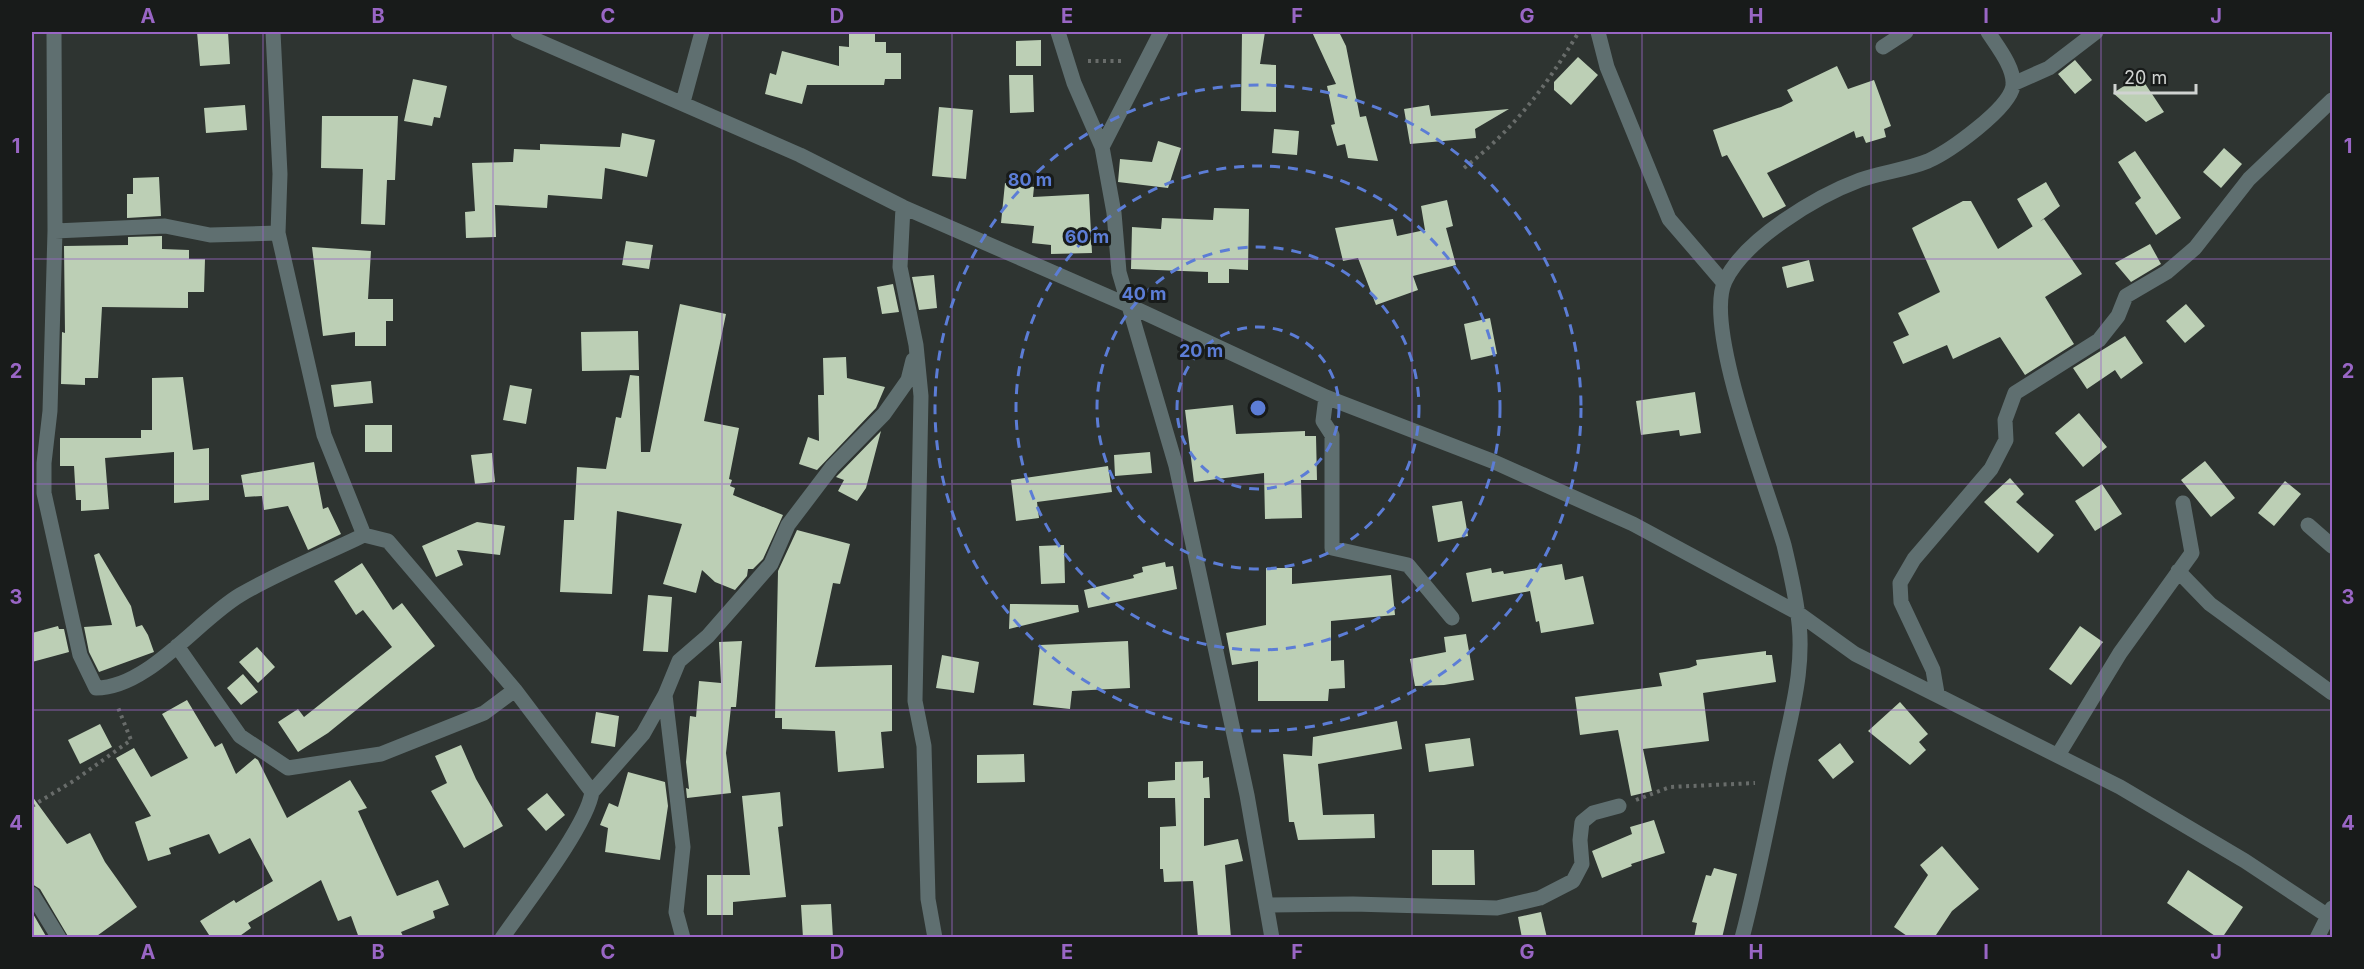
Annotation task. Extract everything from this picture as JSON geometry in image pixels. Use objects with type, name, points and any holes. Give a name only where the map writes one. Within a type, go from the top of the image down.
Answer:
[{"type":"street","points":[[54,32],[55,231],[50,411],[44,463],[44,493],[80,656],[96,688],[110,688],[156,663],[239,596],[364,535],[388,541],[515,690],[592,792]]},
{"type":"street","points":[[273,32],[280,174],[278,233],[324,435],[364,535]]},
{"type":"street","points":[[518,32],[684,102],[800,155],[903,207],[1130,306],[1326,397],[1492,461],[1633,524],[1798,613],[1855,654],[1937,693],[2120,787],[2330,912],[2317,938]]},
{"type":"street","points":[[684,102],[702,32]]},
{"type":"street","points":[[1058,32],[1066,61],[1102,147],[1114,213],[1119,272],[1176,466],[1247,795],[1272,938]]},
{"type":"street","points":[[1102,147],[1123,102],[1148,60],[1161,32]]},
{"type":"street","points":[[1598,32],[1607,67],[1669,219],[1724,283]]},
{"type":"street","points":[[1883,47],[1906,32]]},
{"type":"street","points":[[1742,938],[1802,660],[1798,613],[1784,547],[1726,361],[1721,321],[1724,283],[1733,267],[1754,246],[1778,226],[1821,198],[1860,180],[1929,160],[1959,141],[2007,99],[2013,84],[2009,67],[1988,32]]},
{"type":"street","points":[[2013,84],[2049,68],[2096,32]]},
{"type":"street","points":[[1937,693],[1933,670],[1901,602],[1900,583],[1914,559],[1991,469],[2006,440],[2005,420],[2015,393],[2099,340],[2118,316],[2126,296],[2166,272],[2195,248],[2249,179],[2332,100]]},
{"type":"street","points":[[903,207],[900,267],[916,345],[921,396],[915,700],[924,746],[928,899],[935,938]]},
{"type":"street","points":[[55,231],[165,226],[210,235],[278,233]]},
{"type":"street","points":[[502,938],[567,843],[590,803],[592,792],[642,734],[665,695],[679,661],[708,636],[771,564],[788,525],[832,466],[884,414],[908,380],[916,345]]},
{"type":"street","points":[[1326,397],[1323,421],[1332,435],[1332,548],[1408,565],[1452,618]]},
{"type":"street","points":[[2058,755],[2120,653],[2192,553],[2183,503]]},
{"type":"street","points":[[2308,525],[2332,546]]},
{"type":"street","points":[[2178,571],[2210,604],[2332,693]]},
{"type":"street","points":[[177,646],[240,736],[288,768],[381,754],[484,713],[515,690]]},
{"type":"street","points":[[665,695],[683,847],[676,912],[683,938]]},
{"type":"street","points":[[1267,906],[1353,904],[1497,908],[1540,898],[1573,881],[1581,864],[1582,822],[1593,813],[1618,806]]},
{"type":"street","points":[[32,894],[58,938]]},
{"type":"path","points":[[1464,168],[1499,141],[1526,110],[1557,67],[1578,32]]},
{"type":"path","points":[[1066,61],[1148,60]]},
{"type":"path","points":[[32,806],[75,780],[131,740],[110,688]]},
{"type":"path","points":[[1618,806],[1670,787],[1777,782]]},
{"type":"building","points":[[197,32],[228,32],[230,64],[200,66]]},
{"type":"building","points":[[1242,32],[1265,32],[1260,64],[1276,65],[1276,112],[1241,111]]},
{"type":"building","points":[[1312,32],[1339,32],[1346,46],[1360,117],[1366,116],[1378,161],[1348,158],[1345,144],[1337,146],[1331,125],[1335,124],[1327,86],[1336,84]]},
{"type":"building","points":[[849,34],[875,34],[875,42],[886,42],[886,53],[901,53],[901,79],[885,79],[884,85],[807,85],[802,104],[765,94],[770,73],[776,75],[782,51],[839,66],[839,46],[849,47]]},
{"type":"building","points":[[1041,40],[1041,66],[1016,66],[1016,41]]},
{"type":"building","points":[[1578,57],[1598,75],[1571,105],[1554,90],[1554,82]]},
{"type":"building","points":[[2075,60],[2092,80],[2075,94],[2058,74]]},
{"type":"building","points":[[1837,66],[1848,89],[1874,80],[1891,126],[1884,129],[1886,137],[1866,143],[1863,136],[1856,138],[1854,131],[1767,173],[1786,206],[1763,218],[1727,155],[1722,157],[1713,130],[1793,101],[1787,90]]},
{"type":"building","points":[[1009,75],[1033,75],[1034,112],[1010,113]]},
{"type":"building","points":[[2140,76],[2164,112],[2146,122],[2113,93]]},
{"type":"building","points":[[413,79],[447,86],[440,118],[434,117],[432,126],[404,121]]},
{"type":"building","points":[[245,105],[247,130],[206,133],[204,108]]},
{"type":"building","points":[[1429,105],[1431,116],[1509,109],[1475,129],[1476,138],[1410,144],[1404,109]]},
{"type":"building","points":[[939,107],[973,110],[966,179],[932,176]]},
{"type":"building","points":[[322,116],[398,116],[395,180],[387,180],[385,225],[361,224],[363,169],[321,168]]},
{"type":"building","points":[[1274,129],[1299,131],[1297,155],[1272,153]]},
{"type":"building","points":[[622,133],[655,140],[647,177],[605,168],[602,199],[548,195],[547,208],[495,205],[496,237],[466,238],[465,212],[475,211],[472,163],[513,162],[514,149],[540,150],[540,144],[620,147]]},
{"type":"building","points":[[1158,141],[1181,148],[1168,188],[1118,182],[1120,159],[1152,162]]},
{"type":"building","points":[[2224,148],[2242,164],[2221,188],[2203,172]]},
{"type":"building","points":[[2135,151],[2181,218],[2156,235],[2135,203],[2141,198],[2118,162]]},
{"type":"building","points":[[159,177],[161,216],[127,218],[127,194],[133,194],[133,178]]},
{"type":"building","points":[[2046,182],[2060,206],[2033,227],[2017,199]]},
{"type":"building","points":[[1005,183],[1034,187],[1033,197],[1089,194],[1092,253],[1051,254],[1051,245],[1032,243],[1034,226],[1001,223]]},
{"type":"building","points":[[1447,200],[1453,226],[1446,228],[1456,265],[1413,276],[1418,290],[1376,305],[1358,258],[1343,261],[1335,228],[1393,219],[1397,236],[1425,230],[1421,206]]},
{"type":"building","points":[[1963,201],[1971,201],[1998,249],[2044,219],[2082,274],[2045,297],[2074,344],[2025,375],[2000,337],[1953,359],[1947,345],[1903,364],[1893,342],[1909,335],[1898,313],[1940,292],[1912,228]]},
{"type":"building","points":[[1214,208],[1249,209],[1248,270],[1229,269],[1229,283],[1208,283],[1208,272],[1131,269],[1132,227],[1161,229],[1162,218],[1213,220]]},
{"type":"building","points":[[162,236],[162,249],[189,250],[189,259],[205,259],[204,292],[188,292],[188,308],[102,307],[98,378],[85,378],[85,385],[61,384],[62,332],[65,333],[64,246],[128,245],[128,237]]},
{"type":"building","points":[[626,241],[653,245],[649,269],[622,265]]},
{"type":"building","points":[[2150,244],[2161,264],[2131,282],[2115,263]]},
{"type":"building","points":[[312,247],[371,251],[368,299],[393,299],[393,321],[386,321],[386,346],[355,346],[355,332],[323,336]]},
{"type":"building","points":[[1809,260],[1814,281],[1787,288],[1782,267]]},
{"type":"building","points":[[934,275],[937,308],[919,310],[912,277]]},
{"type":"building","points":[[893,284],[899,312],[882,314],[877,287]]},
{"type":"building","points":[[680,304],[726,314],[704,421],[739,428],[729,479],[732,480],[730,486],[735,488],[733,495],[783,515],[763,559],[753,569],[748,569],[747,576],[735,590],[715,582],[702,570],[696,593],[663,584],[682,524],[617,511],[612,594],[560,592],[564,520],[574,520],[577,467],[606,469],[616,417],[621,418],[630,375],[639,376],[641,452],[650,452]]},
{"type":"building","points":[[2186,304],[2205,326],[2185,343],[2166,321]]},
{"type":"building","points":[[1490,318],[1497,354],[1471,360],[1464,324]]},
{"type":"building","points":[[638,331],[639,370],[582,371],[581,332]]},
{"type":"building","points":[[2125,336],[2143,363],[2121,379],[2115,370],[2087,389],[2073,368]]},
{"type":"building","points":[[846,357],[847,378],[885,387],[876,408],[817,470],[799,464],[808,437],[819,441],[818,395],[824,395],[823,358]]},
{"type":"building","points":[[183,377],[193,450],[209,448],[209,500],[174,503],[174,452],[105,458],[109,509],[81,511],[81,500],[76,500],[74,466],[60,466],[60,438],[141,438],[141,430],[152,430],[152,378]]},
{"type":"building","points":[[371,381],[373,403],[334,407],[331,385]]},
{"type":"building","points":[[510,385],[532,389],[526,424],[503,420]]},
{"type":"building","points":[[1695,392],[1701,433],[1680,436],[1679,430],[1641,435],[1636,401]]},
{"type":"building","points":[[1233,405],[1236,434],[1305,431],[1305,436],[1316,436],[1317,480],[1301,480],[1302,518],[1265,519],[1264,473],[1194,482],[1185,410]]},
{"type":"building","points":[[2079,413],[2107,447],[2083,467],[2055,433]]},
{"type":"building","points":[[365,425],[392,425],[392,452],[365,452]]},
{"type":"building","points":[[881,431],[866,488],[857,501],[838,491],[844,480],[836,477]]},
{"type":"building","points":[[1150,452],[1152,473],[1115,476],[1114,455]]},
{"type":"building","points":[[492,453],[495,482],[475,484],[471,455]]},
{"type":"building","points":[[2205,461],[2235,498],[2211,517],[2181,480]]},
{"type":"building","points":[[314,462],[323,509],[328,507],[341,534],[308,550],[288,506],[264,510],[262,496],[245,497],[241,475]]},
{"type":"building","points":[[1108,466],[1112,492],[1037,502],[1039,518],[1016,521],[1011,480]]},
{"type":"building","points":[[2010,478],[2024,494],[2016,502],[2054,535],[2038,553],[1984,502]]},
{"type":"building","points":[[2285,481],[2301,494],[2274,526],[2258,513]]},
{"type":"building","points":[[2102,484],[2122,514],[2095,531],[2075,501]]},
{"type":"building","points":[[1462,501],[1468,536],[1438,542],[1432,506]]},
{"type":"building","points":[[477,522],[505,526],[500,555],[457,550],[463,565],[436,577],[422,546]]},
{"type":"building","points":[[797,530],[850,544],[840,584],[833,583],[815,667],[892,665],[892,731],[881,732],[884,768],[838,772],[835,731],[782,729],[782,718],[775,718],[778,571]]},
{"type":"building","points":[[1064,545],[1065,583],[1041,584],[1039,546]]},
{"type":"building","points":[[99,553],[131,606],[136,627],[142,625],[154,652],[99,672],[89,652],[84,627],[112,625],[94,555]]},
{"type":"building","points":[[1165,562],[1166,567],[1173,566],[1177,589],[1088,608],[1084,590],[1134,578],[1133,575],[1143,572],[1142,567]]},
{"type":"building","points":[[362,563],[393,610],[402,603],[435,646],[328,733],[298,752],[278,722],[298,709],[304,717],[392,647],[363,610],[356,615],[334,581]]},
{"type":"building","points":[[1562,564],[1565,580],[1583,576],[1594,624],[1541,633],[1539,621],[1536,622],[1530,591],[1472,602],[1466,573],[1491,568],[1492,573],[1503,571],[1504,574]]},
{"type":"building","points":[[1266,568],[1292,568],[1292,584],[1391,575],[1395,615],[1331,621],[1331,661],[1344,660],[1345,688],[1329,689],[1328,701],[1258,701],[1258,661],[1232,665],[1226,633],[1266,625]]},
{"type":"building","points":[[648,595],[672,597],[668,652],[643,651]]},
{"type":"building","points":[[1010,604],[1078,605],[1079,612],[1009,629]]},
{"type":"building","points":[[58,626],[59,629],[64,629],[69,652],[32,662],[32,633]]},
{"type":"building","points":[[2080,626],[2103,642],[2071,685],[2049,669]]},
{"type":"building","points":[[1466,634],[1474,680],[1444,685],[1415,686],[1410,659],[1446,652],[1444,637]]},
{"type":"building","points":[[742,641],[736,707],[731,707],[726,753],[731,793],[687,798],[686,788],[689,789],[686,762],[690,716],[696,717],[699,681],[721,683],[719,642]]},
{"type":"building","points":[[1128,641],[1130,688],[1072,691],[1070,709],[1033,705],[1040,645]]},
{"type":"building","points":[[257,647],[275,667],[258,683],[239,662]]},
{"type":"building","points":[[1766,651],[1766,655],[1772,655],[1776,682],[1703,693],[1709,741],[1643,749],[1652,791],[1631,796],[1618,730],[1580,735],[1575,697],[1662,686],[1659,673],[1689,668],[1697,665],[1696,660]]},
{"type":"building","points":[[942,655],[979,662],[974,693],[936,688]]},
{"type":"building","points":[[243,674],[258,692],[241,705],[227,688]]},
{"type":"building","points":[[187,700],[215,747],[222,743],[236,774],[255,758],[258,760],[287,818],[350,780],[367,808],[358,811],[397,896],[438,880],[449,905],[433,911],[435,918],[401,932],[404,938],[359,938],[351,916],[338,921],[321,880],[248,923],[251,928],[237,938],[211,938],[200,921],[234,900],[236,903],[273,881],[250,838],[219,854],[209,834],[169,848],[171,854],[148,861],[135,822],[151,816],[116,758],[134,748],[151,777],[188,758],[162,714]]},
{"type":"building","points":[[1900,702],[1928,734],[1919,742],[1926,750],[1910,765],[1868,731]]},
{"type":"building","points":[[596,712],[619,716],[615,747],[591,743]]},
{"type":"building","points":[[1397,721],[1402,749],[1318,764],[1323,815],[1374,814],[1375,838],[1298,840],[1294,822],[1289,822],[1283,754],[1312,756],[1313,737]]},
{"type":"building","points":[[100,724],[112,747],[80,764],[68,740]]},
{"type":"building","points":[[1470,738],[1474,766],[1429,772],[1425,744]]},
{"type":"building","points":[[1840,743],[1854,762],[1833,779],[1818,760]]},
{"type":"building","points":[[461,745],[476,779],[503,826],[464,848],[431,791],[447,783],[435,756]]},
{"type":"building","points":[[1024,754],[1025,782],[977,783],[977,755]]},
{"type":"building","points":[[1203,761],[1203,778],[1209,777],[1210,798],[1204,798],[1204,846],[1238,839],[1243,861],[1225,865],[1231,938],[1198,938],[1193,881],[1164,882],[1163,869],[1160,869],[1160,827],[1176,826],[1175,798],[1148,798],[1148,782],[1175,780],[1175,762]]},
{"type":"building","points":[[628,772],[665,782],[668,806],[660,860],[605,852],[608,828],[600,825],[609,803],[618,807]]},
{"type":"building","points":[[780,792],[783,826],[778,827],[786,897],[733,902],[733,915],[707,915],[707,875],[750,875],[742,796]]},
{"type":"building","points":[[547,793],[565,815],[546,831],[527,809]]},
{"type":"building","points":[[32,796],[67,844],[90,833],[105,862],[137,907],[94,938],[69,938],[40,889],[32,884]]},
{"type":"building","points":[[1654,820],[1665,853],[1631,864],[1632,866],[1602,878],[1592,851],[1632,834],[1630,827]]},
{"type":"building","points":[[1942,846],[1979,889],[1952,911],[1934,938],[1910,938],[1894,927],[1928,875],[1920,865]]},
{"type":"building","points":[[1432,850],[1474,850],[1475,885],[1432,885]]},
{"type":"building","points":[[1714,868],[1737,874],[1722,938],[1694,938],[1697,923],[1692,922],[1706,875],[1711,876]]},
{"type":"building","points":[[2188,870],[2243,907],[2222,938],[2218,938],[2167,903]]},
{"type":"building","points":[[831,904],[833,938],[803,938],[801,905]]},
{"type":"building","points":[[32,912],[47,938],[32,938]]},
{"type":"building","points":[[1541,912],[1547,938],[1522,938],[1518,917]]}]
